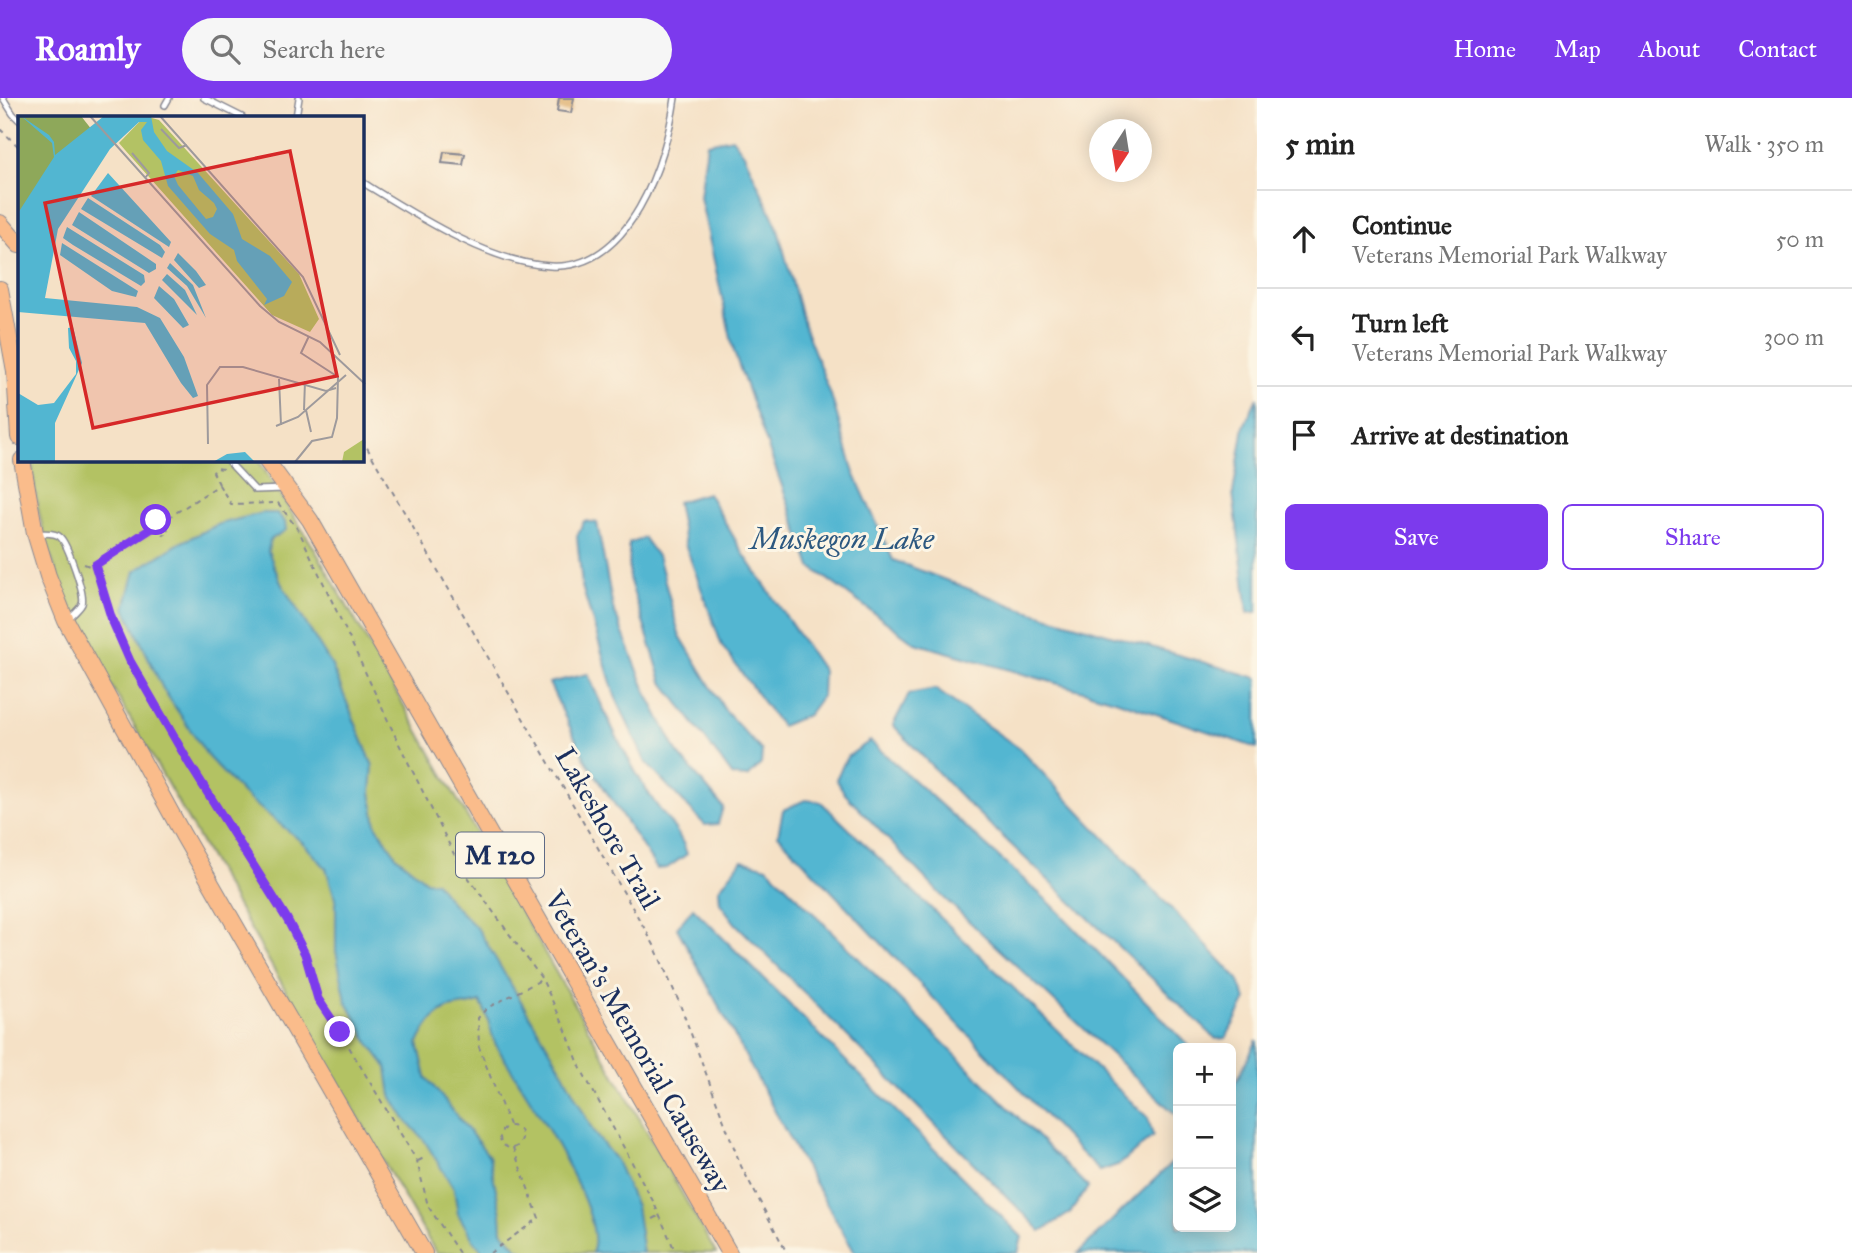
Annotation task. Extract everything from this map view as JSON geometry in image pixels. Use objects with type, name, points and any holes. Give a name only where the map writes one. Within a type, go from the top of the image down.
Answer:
[{"type":"main road","points":[[0,223],[18,244]]},
{"type":"main road","points":[[0,289],[17,370],[18,404]]},
{"type":"main road","points":[[22,462],[35,533],[66,621],[190,847],[424,1253]]},
{"type":"main road","name":"Veteran's Memorial Causeway","points":[[268,462],[310,520],[729,1253]]},
{"type":"lane","points":[[3,98],[18,119]]},
{"type":"lane","points":[[165,105],[169,98]]},
{"type":"lane","points":[[204,98],[240,116]]},
{"type":"lane","points":[[296,116],[299,98]]},
{"type":"lane","points":[[364,183],[414,215],[502,256],[551,267],[570,265],[589,259],[615,241],[635,215],[651,188],[662,157],[675,98]]},
{"type":"lane","points":[[229,462],[255,490],[288,489]]},
{"type":"lane","points":[[35,533],[59,536],[71,560],[83,599],[79,608],[66,621]]},
{"type":"path","points":[[0,129],[18,146]]},
{"type":"path","name":"Lakeshore Trail","points":[[364,442],[654,945],[680,1002],[737,1156],[787,1253]]},
{"type":"path","points":[[237,472],[217,468],[213,472],[232,504],[278,503],[299,531],[460,866],[542,979],[581,1069],[619,1136],[676,1253]]},
{"type":"path","points":[[219,485],[95,565],[112,620],[130,661],[184,755],[287,919],[305,954],[318,999],[417,1161],[428,1206],[459,1253]]},
{"type":"path","points":[[158,519],[163,528]]},
{"type":"path","points":[[71,560],[96,568]]},
{"type":"path","points":[[352,662],[359,659]]},
{"type":"path","points":[[427,818],[433,814]]},
{"type":"path","points":[[509,1125],[480,1047],[478,1018],[487,1008],[542,979]]},
{"type":"path","points":[[575,1072],[581,1069]]},
{"type":"path","points":[[509,1125],[518,1128],[522,1134],[520,1144],[513,1148],[504,1145],[500,1139],[502,1130],[509,1125]]},
{"type":"path","points":[[490,1253],[538,1218],[513,1148]]},
{"type":"path","points":[[417,1161],[424,1158]]},
{"type":"path","points":[[653,1219],[660,1216]]},
{"type":"green space","points":[[32,462],[260,463],[314,548],[716,1253],[436,1253],[84,638],[49,552],[34,484]]},
{"type":"water","name":"Muskegon Lake","points":[[732,138],[744,154],[777,226],[804,325],[831,395],[854,473],[893,560],[1019,608],[1257,678],[1257,748],[1115,700],[915,643],[811,567],[734,352],[700,197],[707,143]]},
{"type":"water","points":[[1257,398],[1257,612],[1248,613],[1233,493],[1244,426]]},
{"type":"water","points":[[708,493],[743,553],[823,671],[822,696],[808,715],[781,726],[722,646],[685,544],[677,502]]},
{"type":"water","points":[[262,513],[277,513],[285,522],[286,530],[270,540],[268,551],[281,583],[332,666],[373,766],[371,792],[376,825],[397,857],[426,881],[436,882],[451,902],[478,929],[559,1065],[594,1133],[616,1160],[636,1206],[643,1253],[592,1253],[594,1235],[588,1210],[576,1181],[560,1149],[497,1047],[480,1002],[451,1008],[437,1015],[418,1043],[426,1077],[489,1156],[502,1231],[516,1247],[526,1253],[484,1253],[458,1214],[454,1189],[424,1140],[405,1119],[391,1096],[387,1068],[370,1045],[346,1001],[336,951],[336,902],[326,868],[303,843],[243,794],[209,758],[163,689],[125,608],[135,571],[180,543],[219,524]]},
{"type":"water","points":[[584,521],[597,523],[613,608],[648,696],[677,752],[723,807],[718,824],[705,825],[646,763],[615,696],[582,586],[577,536]]},
{"type":"water","points":[[644,538],[659,559],[679,634],[726,712],[762,751],[761,764],[748,777],[733,776],[662,681],[629,578],[629,543]]},
{"type":"water","points":[[588,674],[634,770],[684,846],[687,854],[667,868],[657,869],[585,759],[549,683]]},
{"type":"water","points":[[935,689],[1020,749],[1238,979],[1246,1000],[1226,1038],[1216,1039],[964,800],[893,725],[909,694]]},
{"type":"water","points":[[870,741],[1051,904],[1186,1043],[1173,1043],[1173,1112],[942,896],[845,794],[836,779],[847,757]]},
{"type":"water","points":[[805,800],[821,802],[1148,1118],[1153,1136],[1120,1164],[1100,1171],[1081,1153],[778,835],[783,810]]},
{"type":"water","points":[[742,860],[767,867],[1088,1187],[1070,1213],[1041,1231],[735,923],[720,903],[719,889]]},
{"type":"water","points":[[693,908],[1022,1237],[1018,1253],[855,1253],[795,1149],[677,928]]},
{"type":"water","points":[[1257,1040],[1257,1253],[1078,1253],[1173,1162],[1173,1232],[1236,1232],[1236,1081]]},
{"type":"building","points":[[559,98],[574,98],[571,113],[557,111]]},
{"type":"building","points":[[444,152],[465,154],[463,165],[442,163]]},
{"type":"route","points":[[156,520],[160,523],[95,565],[112,620],[130,661],[189,763],[287,919],[305,954],[318,999],[340,1032]]}]
